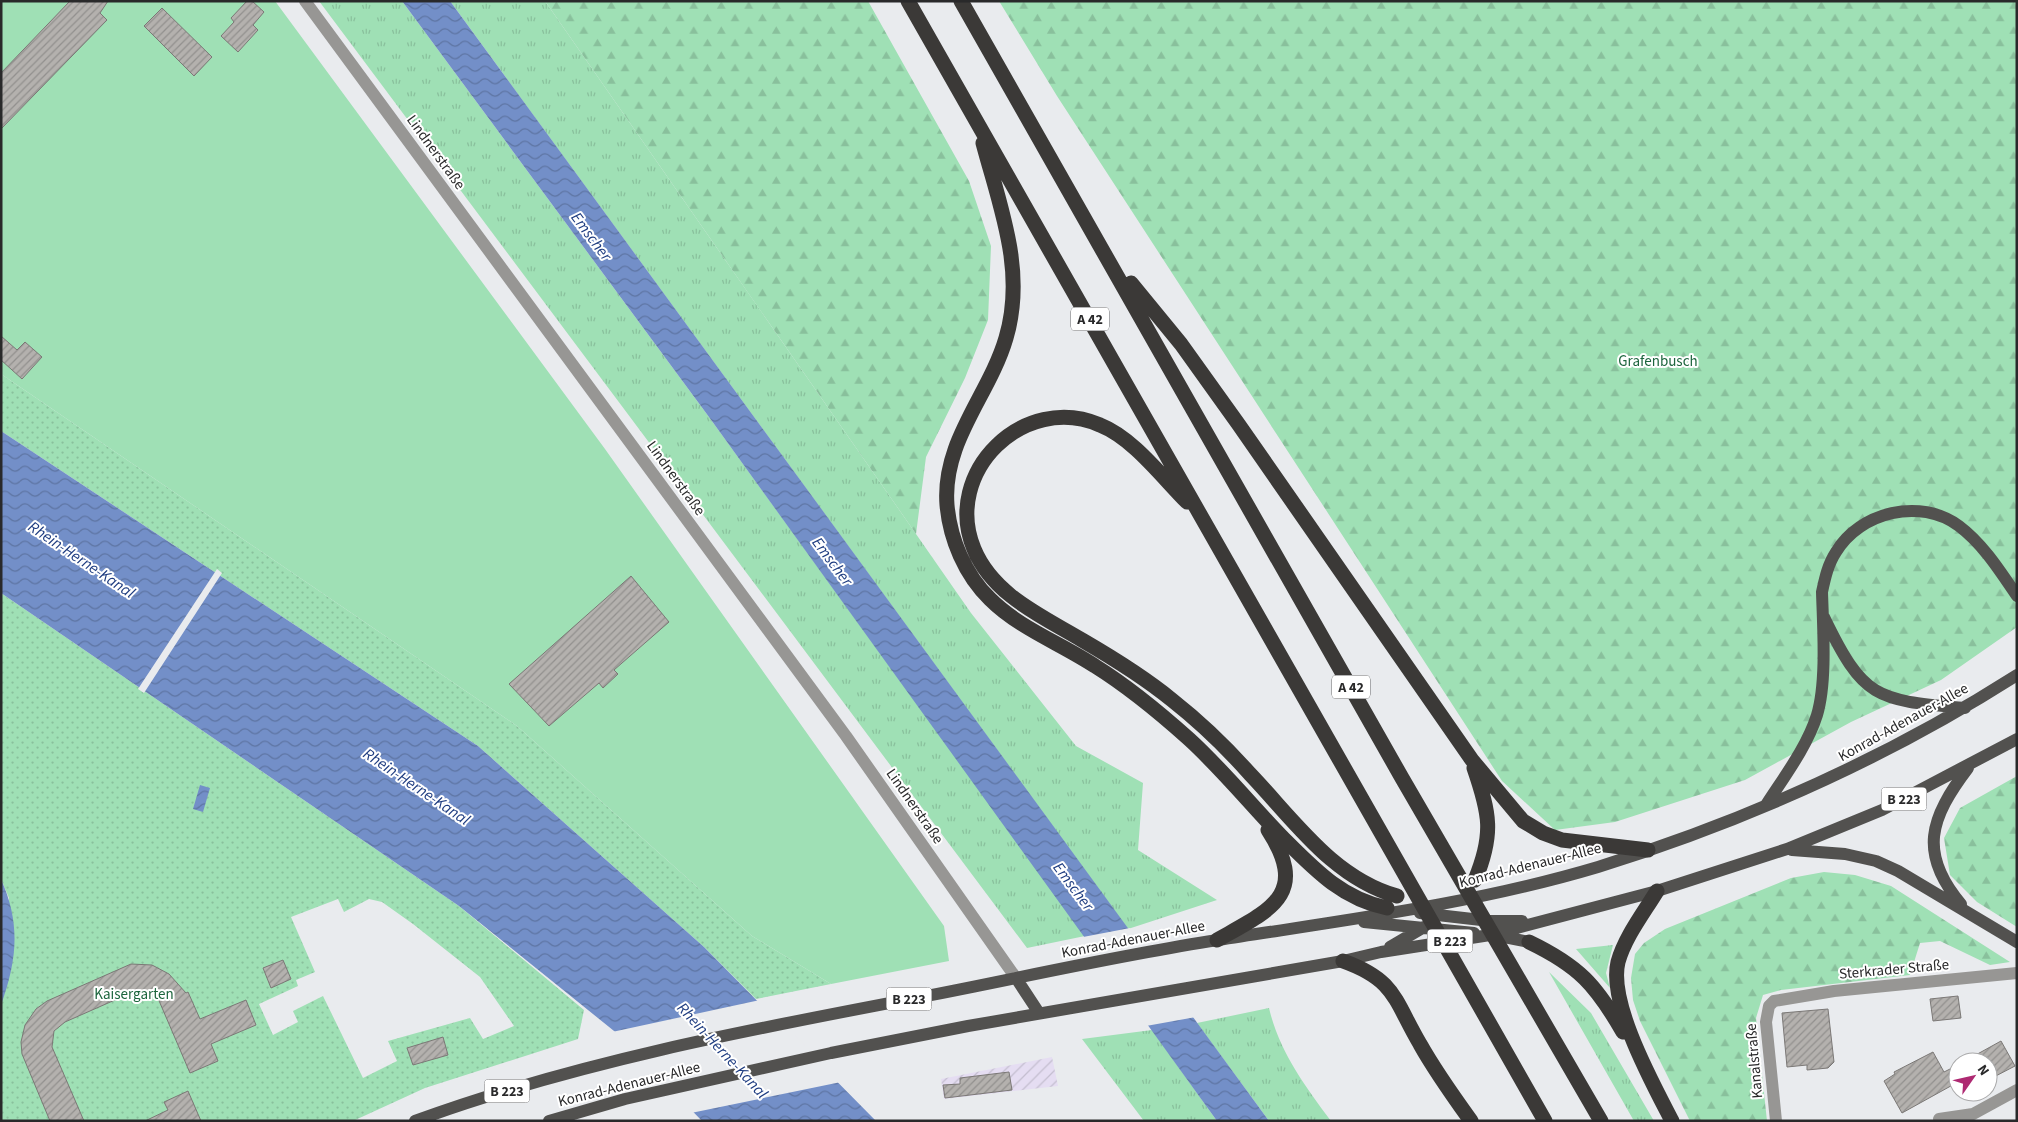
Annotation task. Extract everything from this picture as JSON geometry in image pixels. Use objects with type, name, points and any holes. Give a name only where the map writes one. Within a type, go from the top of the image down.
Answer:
[{"type":"highway","name":"A 42","points":[[908,1],[1545,1121]]},
{"type":"highway","name":"A 42","points":[[961,1],[1397,770],[1601,1121]]},
{"type":"highway","points":[[977,122],[1011,245],[1014,292],[1012,315],[998,361],[964,425],[950,464],[947,505],[956,545],[975,582],[1004,611],[1097,667],[1190,740],[1322,876],[1353,897],[1389,911]]},
{"type":"highway","points":[[1104,251],[1181,344],[1472,760],[1523,821],[1542,833],[1579,844],[1648,850]]},
{"type":"highway","points":[[1201,516],[1125,440],[1100,424],[1071,417],[1056,417],[1034,422],[1001,439],[978,468],[970,489],[968,504],[969,534],[974,548],[989,574],[1010,596],[1035,613],[1115,659],[1170,698],[1225,747],[1340,868],[1370,886],[1397,896]]},
{"type":"highway","points":[[1472,760],[1486,801],[1488,816],[1487,843],[1475,880]]},
{"type":"highway","points":[[1217,940],[1251,921],[1277,901],[1287,878],[1283,857],[1252,806]]},
{"type":"highway","points":[[1656,891],[1628,936],[1618,963],[1616,977],[1624,1017],[1672,1121]]},
{"type":"highway","points":[[1536,945],[1563,959],[1594,986],[1657,1090]]},
{"type":"highway","points":[[1343,961],[1374,975],[1392,991],[1437,1072],[1471,1121]]},
{"type":"main road","points":[[1766,805],[1809,735],[1817,714],[1821,686],[1822,592],[1825,578],[1836,552],[1854,531],[1879,517],[1906,511],[1934,514],[1959,526],[1989,557],[2017,596]]},
{"type":"main road","points":[[1823,614],[1852,669],[1862,681],[1876,692],[1887,698],[1906,702],[1965,708]]},
{"type":"main road","name":"Konrad-Adenauer-Allee","points":[[1405,911],[1594,868],[1648,850],[1766,805],[1857,766],[1965,708],[2017,675]]},
{"type":"main road","name":"Konrad-Adenauer-Allee","points":[[415,1121],[522,1086],[600,1065],[802,1020],[1217,940],[1352,920],[1389,911],[1405,911],[1519,924],[1542,921],[1656,891],[1787,849],[1882,810],[2017,739]]},
{"type":"main road","points":[[1965,910],[1938,872],[1934,853],[1934,837],[1937,822],[1951,790],[1970,765]]},
{"type":"main road","points":[[1787,849],[1845,854],[1876,861],[1965,910],[2017,942]]},
{"type":"main road","points":[[1408,943],[1424,927],[1442,916],[1459,900],[1475,880]]},
{"type":"main road","points":[[1397,896],[1459,900]]},
{"type":"main road","points":[[1352,920],[1399,927],[1424,927],[1490,935],[1536,945]]},
{"type":"main road","name":"Konrad-Adenauer-Allee","points":[[550,1121],[625,1099],[832,1053],[1066,1008],[1343,961],[1408,943],[1490,935],[1519,924]]},
{"type":"main road","points":[[1016,978],[1040,1013]]},
{"type":"street","name":"Lindnerstraße","points":[[305,1],[846,736],[1016,978]]},
{"type":"street","name":"Sterkrader Straße","points":[[1774,1001],[1834,991],[2017,973]]},
{"type":"street","name":"Kanalstraße","points":[[1774,1001],[1769,1006],[1766,1022],[1776,1121]]},
{"type":"street","points":[[1939,1119],[1973,1114],[2017,1090]]},
{"type":"shaded area","points":[[1052,1057],[1058,1086],[944,1099],[941,1079]]},
{"type":"green space","points":[[1,1],[275,1],[605,449],[944,926],[949,961],[831,984],[752,936],[517,726],[1,374]]},
{"type":"green space","points":[[319,1],[402,1],[709,417],[1085,936],[1027,948]]},
{"type":"green space","points":[[450,1],[545,1],[971,613],[1076,746],[1143,783],[1138,850],[1217,900],[1128,929]]},
{"type":"green space","points":[[545,1],[868,1],[969,181],[991,246],[988,320],[965,378],[926,457],[916,534]]},
{"type":"green space","name":"Grafenbusch","points":[[999,1],[2017,1],[2017,627],[1941,680],[1851,722],[1745,780],[1615,822],[1555,830],[1502,781],[1057,96]]},
{"type":"green space","points":[[1,374],[517,726],[752,936],[831,984],[756,999],[704,947],[478,746],[1,431]]},
{"type":"green space","name":"Kaisergarten","points":[[1,593],[459,906],[584,1010],[578,1039],[425,1088],[353,1121],[1,1121],[1,1005],[9,898],[1,879]],"holes":[[[338,899],[344,912],[369,899],[382,902],[480,977],[514,1026],[483,1039],[470,1018],[388,1041],[397,1061],[363,1078],[323,996],[293,1011],[298,1022],[273,1035],[259,1004],[298,986],[296,980],[315,972],[291,917]]]},
{"type":"green space","points":[[2017,776],[2017,927],[1977,902],[1950,875],[1944,838],[1960,808]]},
{"type":"green space","points":[[1824,872],[1855,875],[1891,886],[2010,962],[1990,965],[1940,941],[1920,943],[1910,975],[1781,990],[1763,995],[1756,1018],[1767,1121],[1690,1121],[1640,1021],[1633,1000],[1631,978],[1635,954],[1644,943],[1665,929],[1791,878]]},
{"type":"green space","points":[[1613,945],[1606,973],[1610,988],[1576,949]]},
{"type":"green space","points":[[1549,972],[1591,1013],[1654,1121],[1634,1121]]},
{"type":"green space","points":[[1269,1008],[1273,1024],[1286,1053],[1331,1121],[1269,1121],[1197,1023]]},
{"type":"green space","points":[[1152,1030],[1217,1121],[1144,1121],[1082,1039]]},
{"type":"water","name":"Emscher","points":[[402,1],[450,1],[1269,1121],[1217,1121],[709,417]]},
{"type":"water","name":"Rhein-Herne-Kanal","points":[[1,431],[478,746],[704,947],[876,1121],[702,1121],[619,1035],[459,906],[1,593]]},
{"type":"water","points":[[200,785],[210,788],[203,812],[193,809]]},
{"type":"water","points":[[1,879],[12,911],[14,942],[11,973],[1,1005]]},
{"type":"pier","points":[[217,569],[222,573],[144,693],[138,689]]},
{"type":"pier","points":[[1130,928],[1196,1017],[1146,1026],[1083,937]]},
{"type":"pier","points":[[760,1000],[841,1082],[691,1113],[612,1032]]},
{"type":"building","points":[[70,1],[108,1],[100,13],[107,20],[1,129],[1,73]]},
{"type":"building","points":[[247,1],[252,1],[264,12],[253,25],[258,30],[238,52],[221,36],[234,22],[231,18]]},
{"type":"building","points":[[162,8],[212,57],[194,76],[144,26]]},
{"type":"building","points":[[1,336],[17,350],[25,342],[42,357],[22,379],[1,360]]},
{"type":"building","points":[[631,576],[669,622],[614,670],[618,674],[603,688],[599,683],[549,726],[509,684]]},
{"type":"building","points":[[283,960],[291,979],[271,988],[263,968]]},
{"type":"building","points":[[131,964],[152,965],[169,974],[186,993],[188,992],[200,1019],[246,1000],[256,1025],[211,1044],[218,1061],[190,1073],[157,996],[150,992],[141,990],[133,992],[65,1022],[54,1031],[52,1047],[84,1121],[50,1121],[22,1054],[21,1042],[25,1025],[36,1009],[47,1001]]},
{"type":"building","points":[[1958,996],[1961,1018],[1933,1021],[1930,999]]},
{"type":"building","points":[[1828,1009],[1834,1062],[1828,1068],[1807,1070],[1807,1065],[1787,1067],[1782,1013]]},
{"type":"building","points":[[443,1037],[448,1055],[413,1065],[407,1048]]},
{"type":"building","points":[[2001,1041],[2015,1066],[1998,1075],[1998,1052],[1981,1052]]},
{"type":"building","points":[[1933,1052],[1944,1072],[1948,1070],[1948,1088],[1902,1113],[1884,1081],[1895,1074],[1894,1072]]},
{"type":"building","points":[[1009,1072],[1012,1090],[945,1098],[943,1085],[960,1084],[960,1078]]},
{"type":"building","points":[[188,1091],[201,1121],[145,1121],[168,1110],[164,1102]]}]
